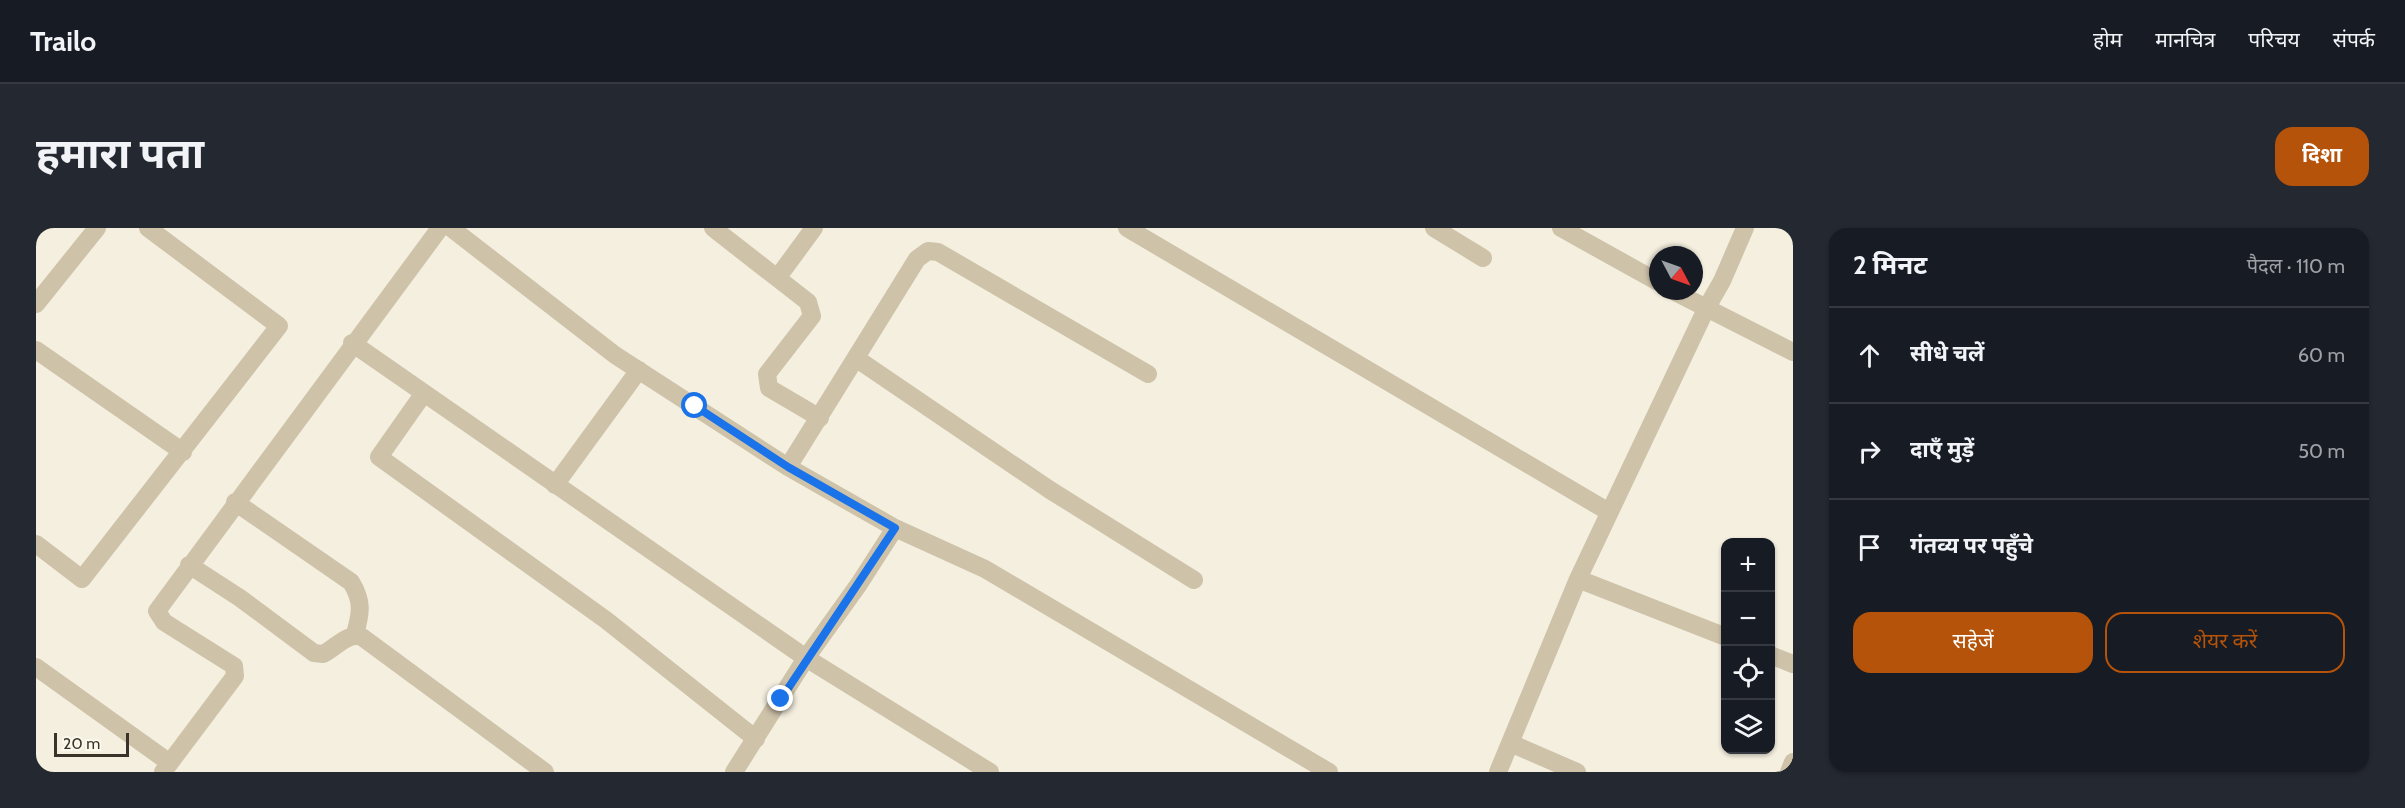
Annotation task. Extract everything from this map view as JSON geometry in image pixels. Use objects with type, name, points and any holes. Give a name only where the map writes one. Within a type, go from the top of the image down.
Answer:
[{"type":"street","points":[[36,304],[97,228]]},
{"type":"street","points":[[36,544],[82,579],[279,327],[148,228]]},
{"type":"street","points":[[36,667],[166,768],[234,676],[234,666],[164,622],[157,611],[352,343],[440,228]]},
{"type":"street","points":[[451,228],[615,355],[788,467],[895,528],[985,569],[1324,771]]},
{"type":"street","points":[[713,228],[808,302],[812,316],[767,374],[768,387],[820,418]]},
{"type":"street","points":[[778,277],[814,228]]},
{"type":"street","points":[[1127,228],[1609,512]]},
{"type":"street","points":[[1434,228],[1483,258]]},
{"type":"street","points":[[1561,228],[1649,277]]},
{"type":"street","points":[[1498,772],[1578,579],[1706,309],[1722,281],[1745,228]]},
{"type":"street","points":[[788,467],[917,259],[928,250],[938,252],[1148,374]]},
{"type":"street","points":[[1690,300],[1793,352]]},
{"type":"street","points":[[352,343],[806,658],[990,772]]},
{"type":"street","points":[[36,350],[183,452]]},
{"type":"street","points":[[857,359],[1050,490],[1194,580]]},
{"type":"street","points":[[555,485],[639,370]]},
{"type":"street","points":[[424,393],[379,457],[606,620],[756,739]]},
{"type":"street","points":[[189,565],[240,598],[314,652],[323,654],[355,634],[361,613],[360,597],[351,582],[235,502]]},
{"type":"street","points":[[734,772],[806,658],[859,584],[895,528]]},
{"type":"street","points":[[1578,579],[1721,635]]},
{"type":"street","points":[[355,634],[545,772]]},
{"type":"street","points":[[1775,657],[1793,664]]},
{"type":"street","points":[[1510,743],[1577,772]]},
{"type":"street","points":[[1789,772],[1793,762]]},
{"type":"route","points":[[695,406],[788,467],[895,528],[859,584],[806,658],[781,699]]}]
